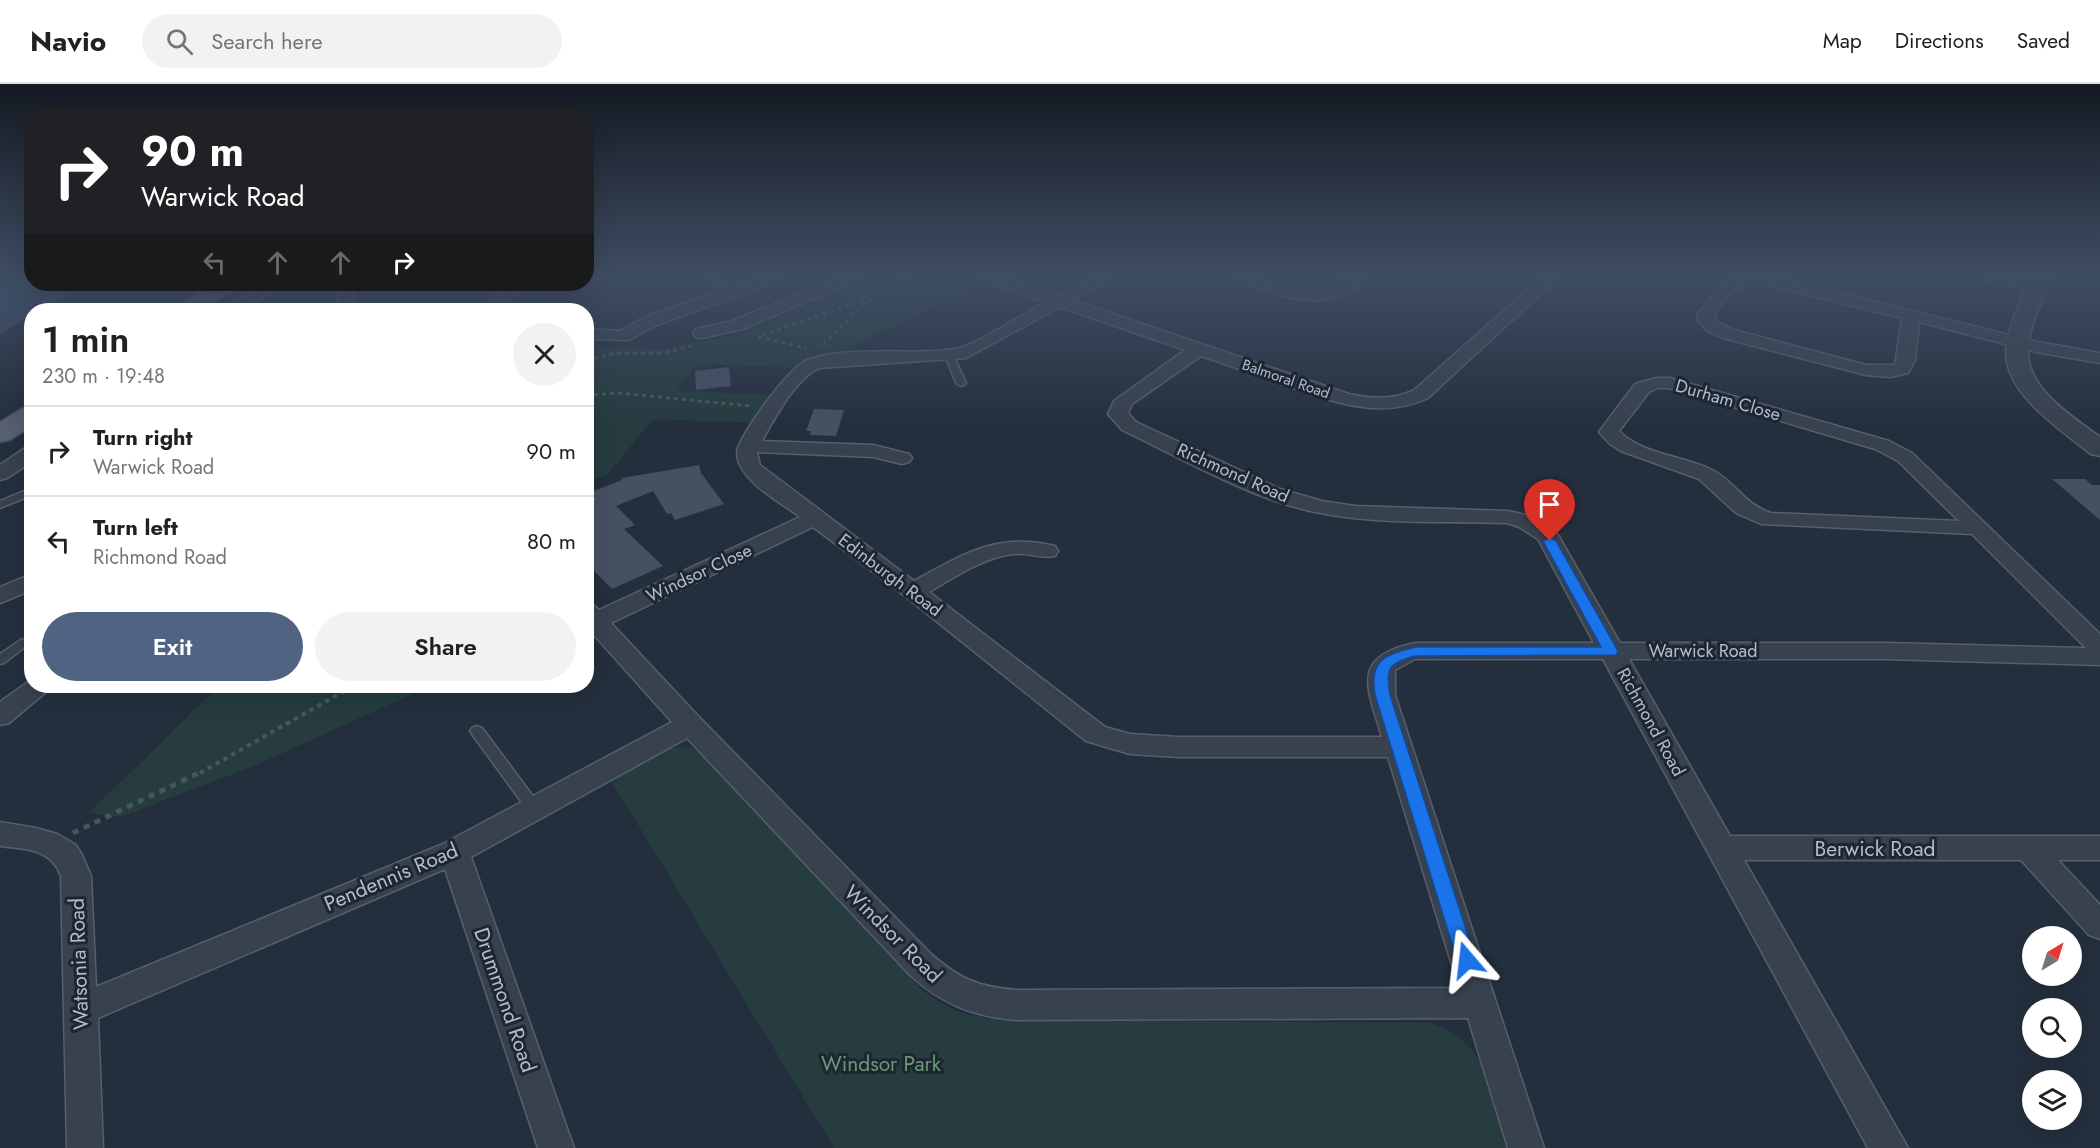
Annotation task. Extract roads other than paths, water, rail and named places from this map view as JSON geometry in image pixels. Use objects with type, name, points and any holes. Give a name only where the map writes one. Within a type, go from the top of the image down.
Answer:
[{"type":"main road","points":[[0,434],[24,419]]},
{"type":"street","points":[[594,334],[623,336],[640,327]]},
{"type":"street","points":[[702,333],[729,327]]},
{"type":"street","points":[[748,446],[799,372],[818,356],[949,356],[971,350],[1013,327]]},
{"type":"street","name":"Balmoral Road","points":[[1134,327],[1344,399],[1377,404],[1398,402],[1421,394],[1496,327]]},
{"type":"street","points":[[1713,327],[1729,334],[1866,370],[1890,372],[1902,369],[1906,360],[1910,327]]},
{"type":"street","points":[[1958,327],[2036,347],[2100,358]]},
{"type":"street","points":[[2024,327],[2017,358],[2030,386],[2049,408],[2100,449]]},
{"type":"street","name":"Richmond Road","points":[[1199,349],[1125,400],[1118,414],[1129,426],[1263,488],[1304,503],[1356,512],[1508,517],[1527,522],[1547,535],[1890,1148]]},
{"type":"street","name":"Durham Close","points":[[1978,528],[1769,519],[1738,506],[1724,488],[1707,475],[1639,451],[1616,440],[1609,432],[1610,428],[1614,420],[1647,385],[1661,383],[1685,386],[1868,440],[1895,451],[1918,468],[2100,648]]},
{"type":"street","points":[[748,446],[862,450],[902,458]]},
{"type":"street","name":"Edinburgh Road","points":[[748,446],[747,459],[753,471],[913,591],[1087,729],[1107,738],[1130,744],[1178,747],[1399,747]]},
{"type":"street","points":[[0,474],[24,458]]},
{"type":"street","name":"Windsor Close","points":[[594,615],[815,518]]},
{"type":"street","points":[[913,591],[962,565],[1006,547],[1030,545],[1047,551]]},
{"type":"street","points":[[0,596],[24,585]]},
{"type":"street","name":"Windsor Road","points":[[594,619],[690,724],[921,965],[948,988],[969,999],[1017,1005],[1480,1003]]},
{"type":"street","name":"Warwick Road","points":[[1527,1148],[1380,684],[1382,669],[1395,657],[1415,651],[1886,651],[2100,657]]},
{"type":"street","points":[[0,716],[28,693]]},
{"type":"street","name":"Pendennis Road","points":[[81,1009],[454,852],[533,807],[690,724]]},
{"type":"street","name":"Watsonia Road","points":[[0,834],[39,839],[55,845],[73,862],[76,876],[85,1148]]},
{"type":"street","name":"Berwick Road","points":[[1721,848],[2100,848]]},
{"type":"street","points":[[2029,849],[2100,926]]},
{"type":"street","name":"Drummond Road","points":[[454,852],[556,1148]]},
{"type":"lane","points":[[949,356],[961,383]]},
{"type":"lane","points":[[0,505],[24,494]]},
{"type":"lane","points":[[0,660],[22,643]]},
{"type":"lane","points":[[477,731],[533,807]]},
{"type":"water","points":[[0,327],[12,327],[0,334]]},
{"type":"park label","name":"Windsor Park","points":[[881,1064]]}]
